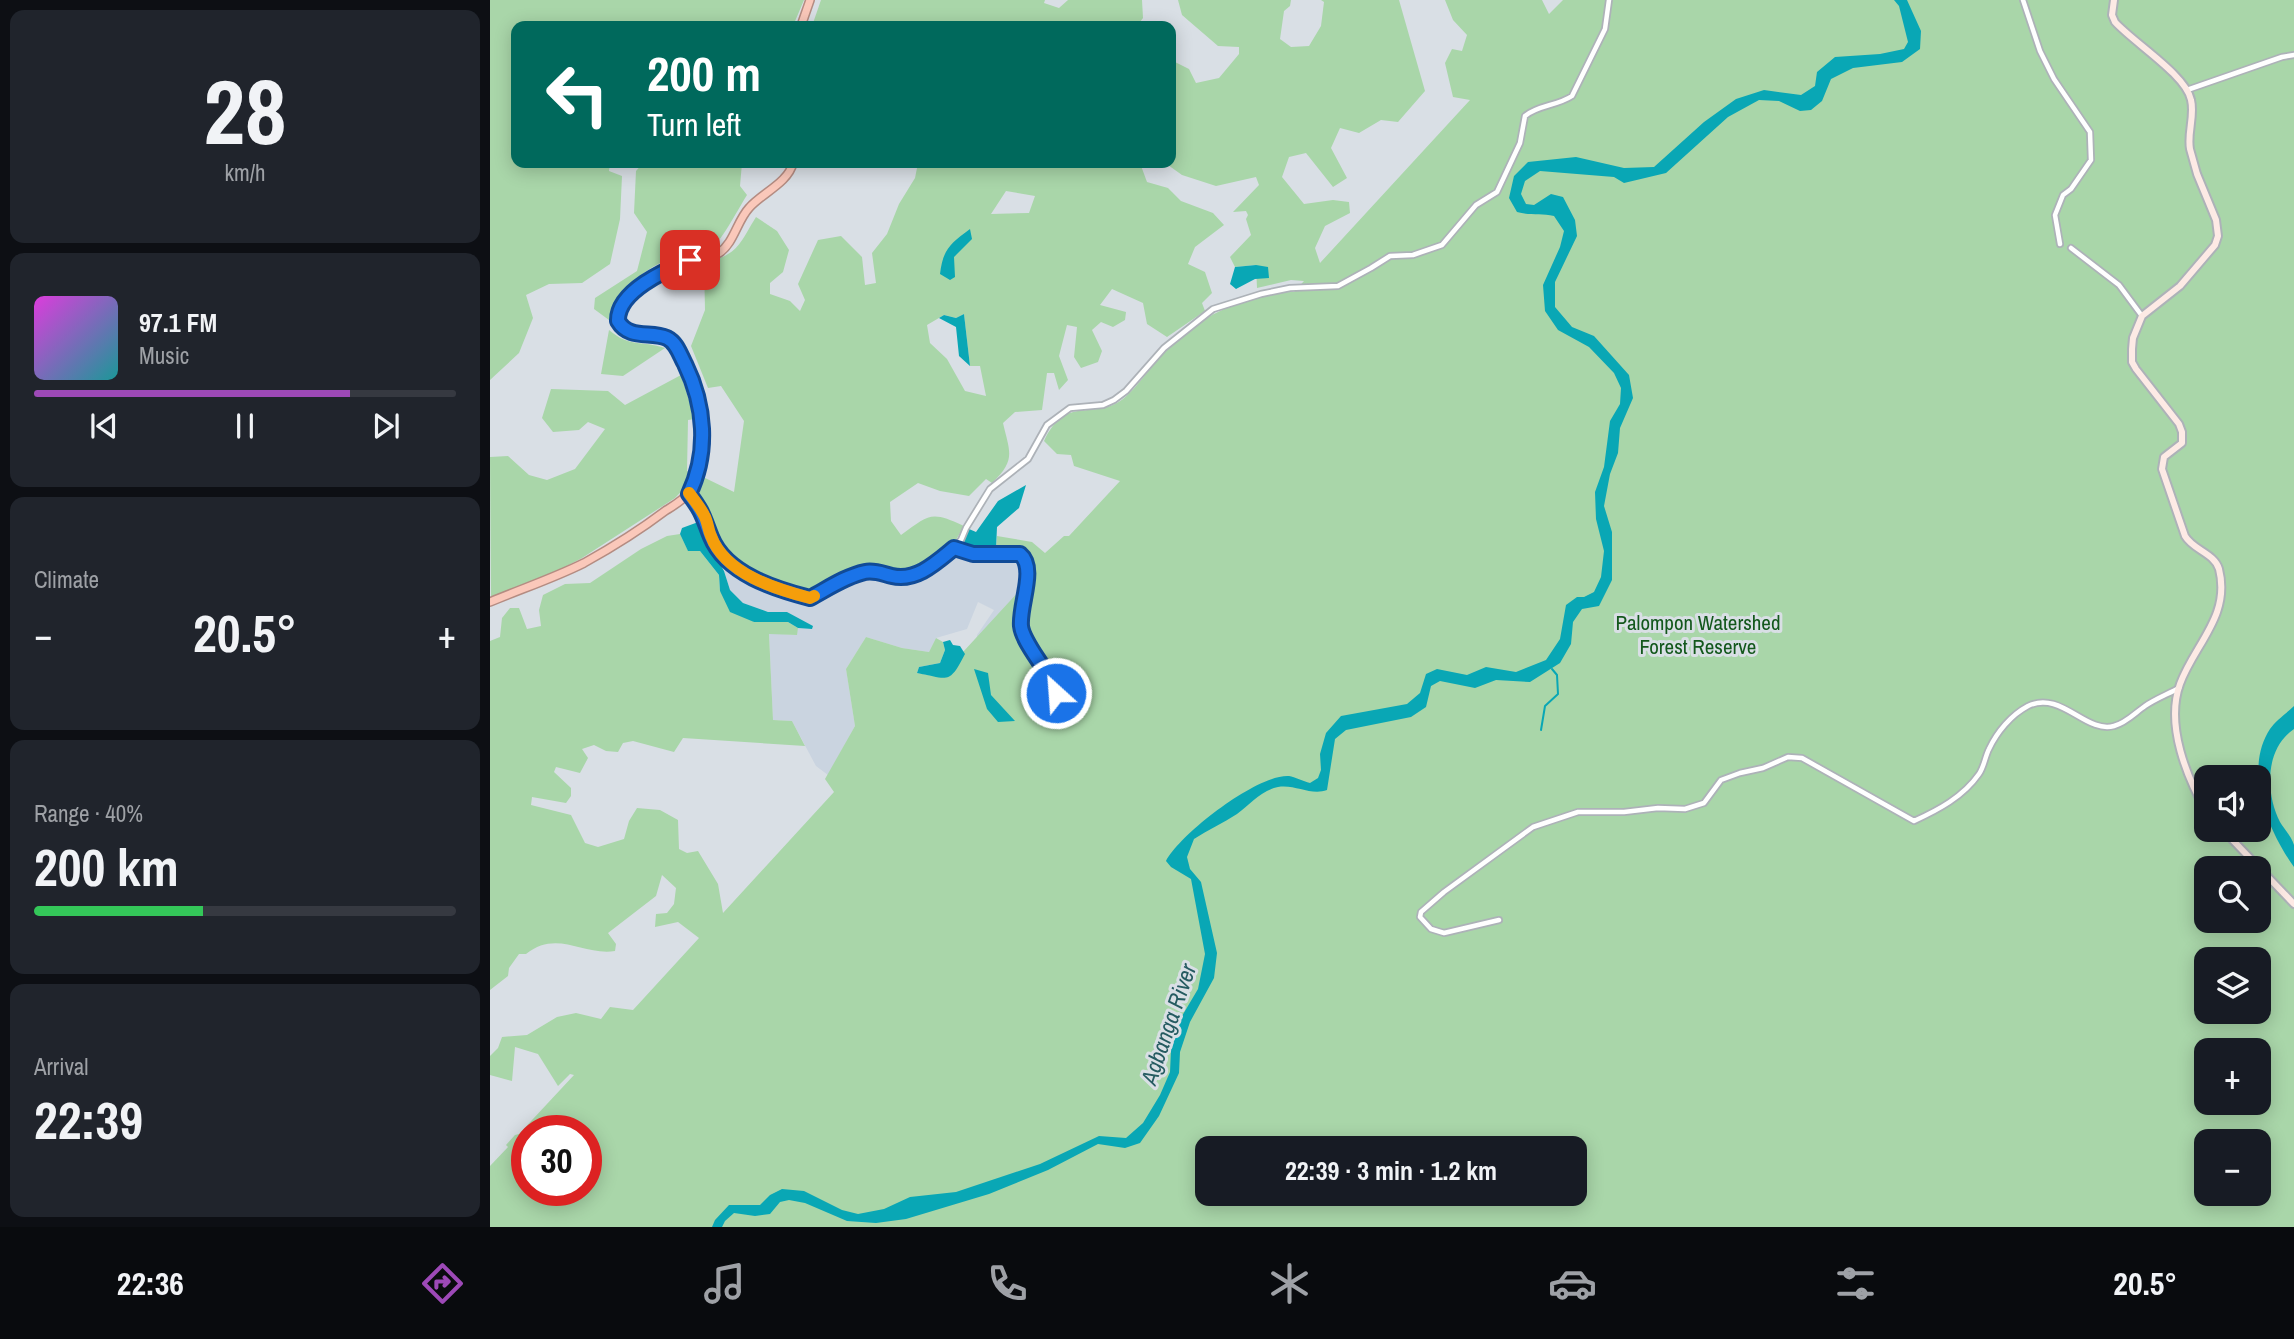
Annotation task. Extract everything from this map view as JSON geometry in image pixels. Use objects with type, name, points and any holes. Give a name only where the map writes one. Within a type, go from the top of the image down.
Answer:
[{"type":"highway","points":[[803,21],[810,0]]},
{"type":"highway","points":[[490,602],[584,563],[689,494],[702,454],[697,392],[673,342],[666,338],[628,332],[622,328],[618,321],[621,305],[660,273],[690,260],[720,252],[729,243],[746,211],[787,175],[790,168]]},
{"type":"main road","points":[[2114,0],[2112,15],[2115,22],[2180,79],[2192,101],[2190,149],[2216,220],[2218,236],[2215,245],[2180,286],[2142,316],[2133,338],[2132,362],[2179,424],[2182,432],[2182,443],[2162,462],[2164,480],[2187,540],[2213,559],[2220,572],[2220,603],[2216,619],[2179,688],[2176,710],[2182,759],[2194,790]]},
{"type":"main road","points":[[2234,842],[2294,904]]},
{"type":"street","points":[[689,494],[705,516],[717,547],[737,568],[755,579],[810,598],[866,572],[882,572],[905,578],[921,573],[961,540],[982,499],[990,489],[1028,459],[1047,425],[1070,408],[1103,405],[1114,400],[1126,391],[1164,348],[1213,309],[1261,293],[1306,286],[1338,286],[1390,256],[1413,255],[1442,245],[1476,205],[1497,192],[1520,143],[1525,116],[1531,111],[1563,102],[1572,96],[1605,29],[1609,0]]},
{"type":"street","points":[[2026,1],[2040,51],[2054,79],[2090,132],[2091,160],[2071,189],[2063,195],[2055,215],[2060,244]]},
{"type":"street","points":[[2187,90],[2271,60],[2294,55]]},
{"type":"street","points":[[2071,248],[2119,285],[2142,316]]},
{"type":"street","points":[[954,548],[973,554],[1020,554],[1026,558],[1028,566],[1021,627],[1024,638],[1052,679],[1056,693]]},
{"type":"street","points":[[1499,920],[1444,933],[1431,929],[1420,917],[1421,912],[1444,892],[1533,827],[1578,812],[1685,809],[1704,803],[1721,780],[1763,768],[1788,757],[1802,758],[1914,821],[1939,809],[1965,790],[1981,773],[1990,748],[2005,724],[2025,707],[2040,701],[2054,704],[2097,725],[2112,727],[2179,688]]},
{"type":"shaded area","points":[[961,545],[1029,554],[1031,573],[1025,620],[974,669],[977,635],[994,610],[978,602],[967,629],[936,638],[929,652],[902,648],[866,637],[846,669],[855,726],[828,775],[816,766],[792,721],[773,720],[769,633],[796,635],[798,628],[811,629],[787,612],[768,612],[743,603],[730,590],[724,571],[735,570],[810,599],[866,574],[881,572],[905,580],[922,576]]},
{"type":"green space","points":[[490,0],[804,0],[795,21],[511,21],[511,168],[609,168],[609,171],[622,176],[620,219],[610,264],[582,283],[549,284],[526,295],[533,318],[519,353],[490,380]]},
{"type":"green space","points":[[821,0],[1045,0],[1044,3],[1059,8],[1068,0],[1142,0],[1143,18],[1141,21],[814,21]]},
{"type":"green space","name":"Palompon Watershed Forest Reserve","points":[[1178,0],[1291,0],[1290,6],[1284,11],[1280,39],[1291,47],[1309,46],[1321,26],[1324,2],[1321,0],[1399,0],[1425,91],[1398,122],[1381,120],[1359,133],[1340,128],[1331,148],[1347,178],[1333,187],[1306,153],[1289,157],[1282,177],[1304,204],[1333,200],[1349,202],[1350,213],[1325,226],[1315,248],[1320,263],[1470,100],[1453,97],[1445,63],[1452,49],[1462,51],[1467,35],[1453,20],[1445,0],[1542,0],[1549,14],[1563,0],[2294,0],[2294,1227],[490,1227],[490,1166],[508,1147],[506,1145],[511,1139],[511,1206],[602,1206],[602,1115],[537,1115],[574,1075],[570,1074],[558,1086],[538,1054],[515,1047],[512,1081],[490,1075],[490,1056],[498,1048],[502,1037],[527,1035],[557,1017],[576,1013],[601,1019],[610,1007],[633,1010],[699,938],[678,922],[655,927],[656,914],[667,913],[674,904],[676,888],[662,875],[656,896],[608,933],[616,944],[615,951],[603,952],[559,943],[537,947],[526,954],[519,954],[509,968],[508,976],[490,990],[490,641],[500,637],[502,618],[510,608],[519,608],[527,629],[541,626],[539,610],[543,595],[565,584],[590,583],[641,549],[667,536],[680,534],[688,550],[700,551],[719,575],[720,591],[754,622],[788,622],[798,628],[797,635],[769,634],[773,720],[792,721],[805,746],[683,738],[674,752],[633,741],[623,743],[618,752],[606,751],[594,745],[582,749],[588,758],[580,773],[556,767],[554,772],[571,788],[571,796],[566,803],[532,797],[531,805],[571,815],[585,843],[598,847],[624,839],[629,821],[637,808],[660,810],[678,820],[679,849],[687,853],[698,851],[718,884],[723,913],[834,792],[825,779],[855,726],[846,669],[866,637],[902,648],[929,652],[936,638],[943,642],[945,650],[940,663],[919,667],[917,673],[940,677],[1031,578],[1029,554],[996,549],[997,536],[1032,542],[1045,553],[1064,536],[1069,536],[1120,481],[1074,466],[1071,455],[1057,454],[1044,441],[1053,426],[1071,413],[1101,409],[1123,399],[1165,350],[1207,318],[1260,296],[1294,292],[1304,281],[1291,280],[1257,288],[1256,265],[1235,267],[1230,257],[1251,235],[1246,211],[1233,212],[1259,185],[1256,177],[1216,186],[1182,175],[1172,168],[1176,168],[1176,62],[1189,69],[1196,83],[1219,78],[1239,54],[1239,47],[1218,46],[1182,15]]},
{"type":"green space","points":[[639,168],[742,168],[740,186],[747,195],[714,245],[662,262],[642,274],[617,300],[609,320],[594,309],[595,298],[637,271],[647,232],[634,213],[636,171]]},
{"type":"green space","points":[[917,168],[1142,168],[1147,182],[1168,188],[1181,201],[1213,213],[1224,225],[1195,247],[1188,264],[1205,272],[1212,293],[1202,303],[1205,311],[1167,337],[1147,324],[1143,303],[1112,289],[1100,305],[1126,312],[1125,320],[1113,327],[1101,322],[1092,330],[1102,351],[1098,362],[1081,368],[1074,357],[1077,327],[1067,325],[1059,356],[1068,380],[1059,390],[1054,373],[1047,373],[1042,410],[1015,412],[1003,423],[1008,442],[1008,462],[992,483],[986,479],[969,496],[940,491],[918,483],[890,502],[891,521],[901,535],[930,517],[944,518],[964,526],[953,545],[921,569],[902,573],[872,566],[813,591],[799,590],[740,563],[722,543],[712,516],[699,496],[703,477],[734,492],[744,421],[721,386],[708,388],[691,346],[705,310],[704,263],[724,256],[736,248],[756,217],[777,231],[789,250],[783,272],[770,283],[770,294],[790,301],[800,311],[805,300],[798,284],[818,240],[841,236],[862,257],[865,285],[876,283],[872,253],[887,234],[899,204],[915,178]],"holes":[[[1006,191],[1035,196],[1029,213],[991,214]],[[964,314],[970,366],[980,366],[986,396],[965,391],[947,359],[930,343],[927,325],[944,315],[956,318]]]},
{"type":"green space","points":[[609,330],[623,339],[665,348],[623,376],[601,374]]},
{"type":"green space","points":[[681,375],[695,419],[688,420],[687,471],[694,474],[691,481],[675,498],[582,558],[491,597],[490,457],[508,456],[529,475],[547,480],[575,469],[605,429],[588,422],[579,430],[553,432],[542,418],[551,389],[608,391],[625,405]]},
{"type":"water","points":[[1894,0],[1907,0],[1921,31],[1920,49],[1902,62],[1853,68],[1831,79],[1822,101],[1811,110],[1800,111],[1779,101],[1759,100],[1728,117],[1666,173],[1624,183],[1614,177],[1540,171],[1525,181],[1521,194],[1526,204],[1534,205],[1551,194],[1563,197],[1575,220],[1577,236],[1555,282],[1555,307],[1572,327],[1594,336],[1629,375],[1633,398],[1620,428],[1618,453],[1610,474],[1604,506],[1612,532],[1612,580],[1599,606],[1582,609],[1573,622],[1571,644],[1560,663],[1530,682],[1496,680],[1475,688],[1440,681],[1431,686],[1426,707],[1411,717],[1346,730],[1335,739],[1327,790],[1315,792],[1284,787],[1272,789],[1237,814],[1194,839],[1187,857],[1190,869],[1201,882],[1217,953],[1214,978],[1190,1022],[1180,1052],[1179,1073],[1159,1116],[1140,1143],[1125,1148],[1098,1144],[1048,1170],[989,1194],[906,1219],[876,1223],[847,1221],[805,1203],[789,1200],[780,1202],[770,1214],[755,1216],[734,1213],[722,1227],[712,1227],[729,1205],[760,1205],[770,1195],[782,1189],[804,1191],[842,1210],[858,1214],[884,1209],[910,1197],[956,1192],[1040,1164],[1099,1136],[1126,1138],[1143,1123],[1170,1072],[1171,1050],[1182,1016],[1198,989],[1205,954],[1191,879],[1166,861],[1174,850],[1221,808],[1258,785],[1289,776],[1310,783],[1318,778],[1321,770],[1320,754],[1326,733],[1341,716],[1407,704],[1420,693],[1426,674],[1437,669],[1467,675],[1486,667],[1516,672],[1546,660],[1560,639],[1566,605],[1577,597],[1594,592],[1601,577],[1604,551],[1596,519],[1595,492],[1604,467],[1610,421],[1620,404],[1621,388],[1614,373],[1589,347],[1558,330],[1545,311],[1543,285],[1564,231],[1554,216],[1517,212],[1509,198],[1514,176],[1528,162],[1576,157],[1624,168],[1654,167],[1704,122],[1736,99],[1764,90],[1801,95],[1815,86],[1817,72],[1835,57],[1880,54],[1904,49],[1908,42],[1899,6]]},
{"type":"water","points":[[970,229],[972,239],[954,257],[955,277],[950,280],[940,274],[943,259],[953,243]]},
{"type":"water","points":[[1235,267],[1268,267],[1269,278],[1255,279],[1236,289],[1230,284]]},
{"type":"water","points":[[964,314],[970,366],[959,356],[956,327],[939,318],[944,315],[956,318]]},
{"type":"water","points":[[1026,485],[1019,508],[997,527],[996,549],[967,548],[961,545],[969,529],[976,532],[998,501]]},
{"type":"water","points":[[701,521],[730,590],[743,603],[768,612],[787,612],[813,626],[812,629],[798,628],[788,622],[754,622],[730,612],[720,591],[719,575],[700,551],[688,551],[680,534],[682,528]]},
{"type":"water","points":[[950,640],[953,645],[960,646],[965,654],[951,675],[942,678],[917,673],[919,667],[940,663],[945,650],[943,642]]},
{"type":"water","points":[[974,669],[988,673],[991,695],[1015,721],[998,722],[987,709]]},
{"type":"water","points":[[2294,706],[2294,729],[2277,748],[2271,772],[2271,765],[2259,763],[2262,745],[2278,720]]},
{"type":"water","points":[[2271,792],[2280,822],[2294,845],[2294,867],[2271,826]]},
{"type":"waterway","points":[[1541,730],[1545,706],[1558,694],[1557,675],[1552,669]]},
{"type":"slow traffic","points":[[689,493],[705,516],[717,547],[737,568],[755,579],[798,595],[810,598],[814,596]]},
{"type":"route","points":[[690,260],[658,274],[626,298],[621,305],[618,321],[628,332],[659,336],[673,342],[687,369],[697,392],[702,428],[700,466],[689,494],[705,516],[717,547],[737,568],[755,579],[810,598],[866,572],[882,572],[905,578],[921,573],[954,548],[973,554],[1020,554],[1026,558],[1028,566],[1021,627],[1024,638],[1052,679],[1056,693]]},
{"type":"water label","name":"Agbanga River","points":[[1168,1024]]}]
